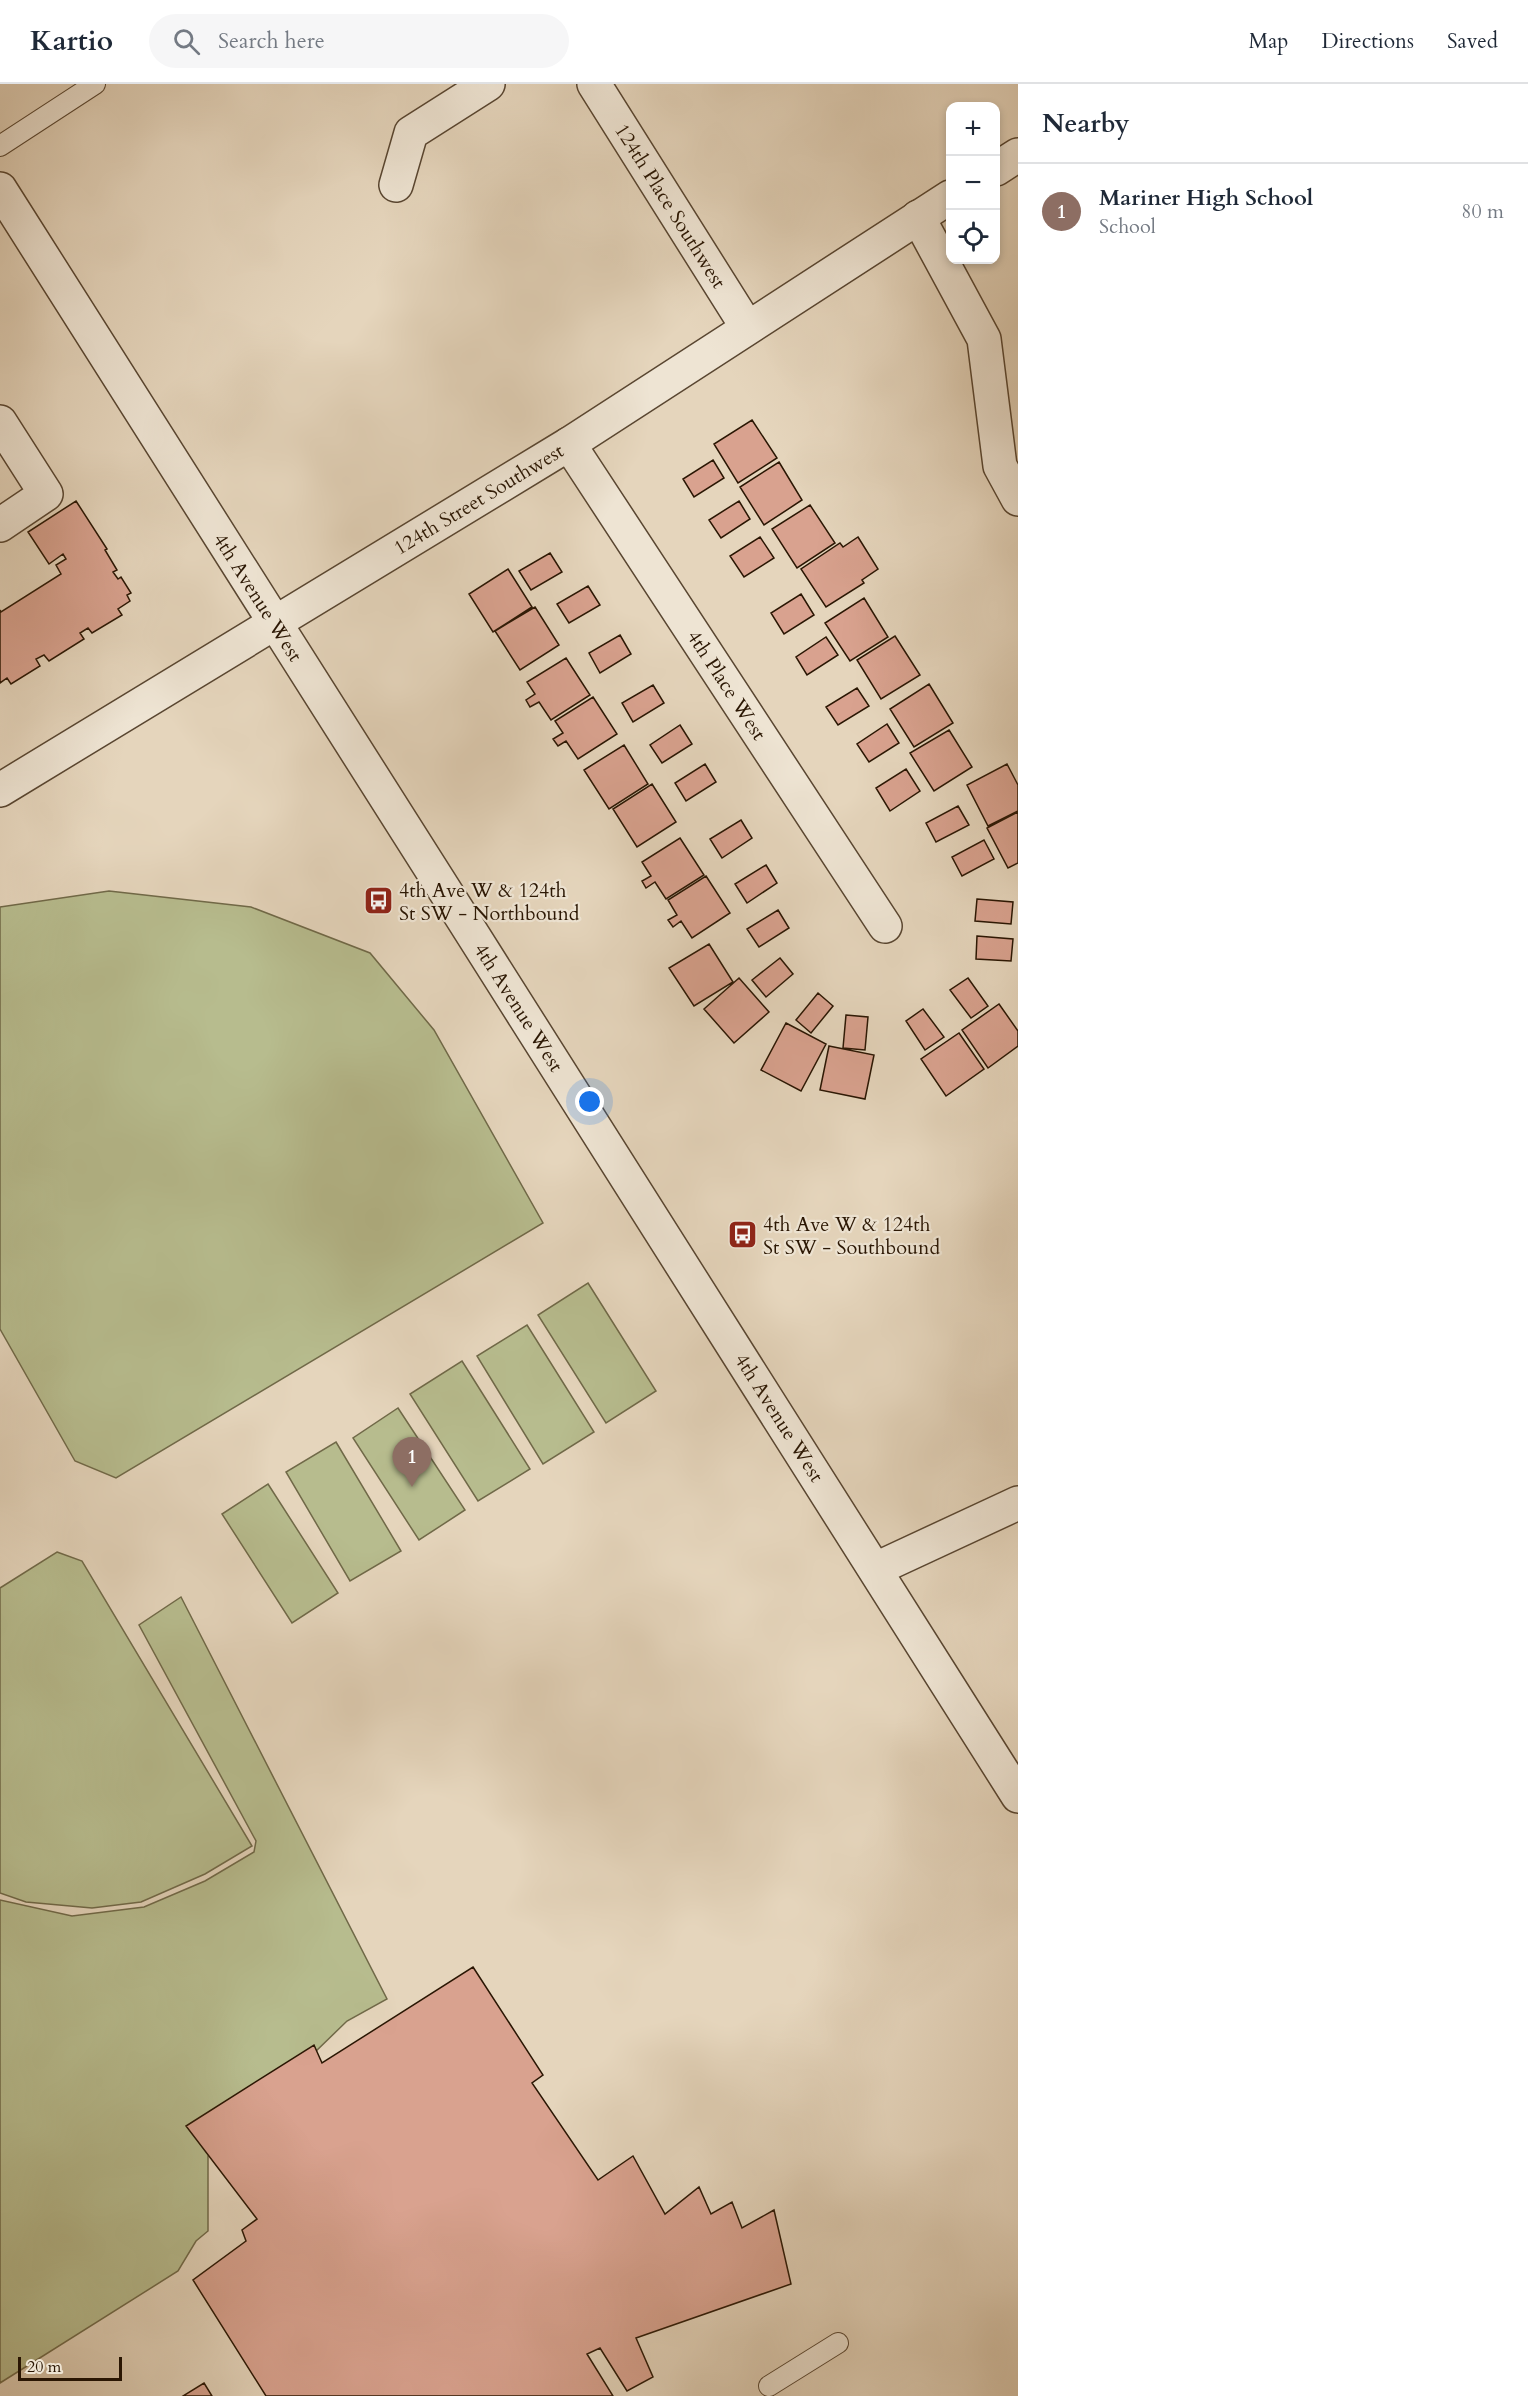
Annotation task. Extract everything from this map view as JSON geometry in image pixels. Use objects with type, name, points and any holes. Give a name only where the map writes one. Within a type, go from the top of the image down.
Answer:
[{"type":"street","points":[[396,185],[411,133],[488,84]]},
{"type":"street","name":"124th Place Southwest","points":[[594,84],[747,327]]},
{"type":"street","points":[[1000,166],[1018,155]]},
{"type":"street","name":"4th Avenue West","points":[[0,189],[273,624],[876,1569],[1018,1796]]},
{"type":"street","name":"124th Street Southwest","points":[[0,790],[569,444],[946,200]]},
{"type":"street","points":[[918,217],[984,339],[1000,466],[1018,499]]},
{"type":"street","points":[[0,422],[46,494],[0,525]]},
{"type":"street","name":"4th Place West","points":[[569,444],[885,926]]},
{"type":"street","points":[[876,1569],[1018,1503]]},
{"type":"lane","points":[[0,146],[90,85]]},
{"type":"lane","points":[[770,2386],[838,2343]]},
{"type":"green space","points":[[109,891],[251,907],[370,953],[434,1030],[543,1223],[116,1478],[75,1461],[0,1329],[0,907]]},
{"type":"green space","points":[[588,1283],[656,1391],[606,1423],[538,1315]]},
{"type":"green space","points":[[527,1325],[594,1432],[543,1464],[477,1356]]},
{"type":"green space","points":[[462,1361],[530,1469],[478,1501],[410,1394]]},
{"type":"green space","points":[[398,1408],[465,1510],[419,1540],[353,1438]]},
{"type":"green space","points":[[336,1442],[401,1551],[350,1581],[286,1472]]},
{"type":"green space","points":[[268,1484],[338,1593],[292,1623],[222,1514]]},
{"type":"green space","points":[[57,1552],[82,1561],[252,1846],[205,1874],[141,1902],[92,1908],[26,1902],[0,1893],[0,1588]]},
{"type":"green space","points":[[181,1597],[387,1999],[347,2021],[208,2156],[208,2231],[196,2241],[178,2271],[0,2383],[0,1900],[72,1916],[144,1907],[205,1881],[254,1852],[256,1841],[139,1625]]},
{"type":"building","points":[[752,420],[777,458],[738,483],[714,444]]},
{"type":"building","points":[[713,460],[724,478],[694,497],[683,479]]},
{"type":"building","points":[[779,462],[802,500],[764,525],[740,487]]},
{"type":"building","points":[[76,501],[107,549],[105,550],[117,570],[113,572],[118,579],[121,577],[131,593],[127,595],[130,601],[118,609],[122,615],[92,633],[88,628],[80,633],[84,639],[49,661],[44,655],[36,659],[40,666],[11,684],[7,678],[0,683],[0,610],[1,612],[61,574],[56,565],[66,559],[63,554],[49,564],[28,532]]},
{"type":"building","points":[[739,501],[750,519],[721,538],[709,520]]},
{"type":"building","points":[[810,505],[835,543],[797,568],[772,529]]},
{"type":"building","points":[[760,537],[774,558],[744,577],[730,556]]},
{"type":"building","points":[[858,537],[878,569],[862,580],[864,583],[826,607],[801,569],[840,543],[843,547]]},
{"type":"building","points":[[550,553],[562,572],[531,590],[519,571]]},
{"type":"building","points":[[508,569],[532,607],[493,632],[469,594]]},
{"type":"building","points":[[588,586],[600,605],[569,623],[557,604]]},
{"type":"building","points":[[801,594],[814,615],[784,634],[771,613]]},
{"type":"building","points":[[864,598],[888,637],[850,661],[825,623]]},
{"type":"building","points":[[535,607],[559,645],[520,670],[495,631]]},
{"type":"building","points":[[620,635],[631,654],[600,673],[589,653]]},
{"type":"building","points":[[895,636],[920,675],[881,699],[857,660]]},
{"type":"building","points":[[826,637],[838,655],[807,675],[796,657]]},
{"type":"building","points":[[566,658],[590,695],[551,720],[539,702],[530,707],[526,700],[535,694],[527,682]]},
{"type":"building","points":[[929,684],[953,723],[914,747],[890,709]]},
{"type":"building","points":[[653,685],[664,703],[633,722],[622,703]]},
{"type":"building","points":[[857,688],[869,706],[838,725],[826,707]]},
{"type":"building","points":[[593,697],[617,734],[578,759],[566,741],[558,746],[553,739],[563,733],[555,721]]},
{"type":"building","points":[[887,724],[899,743],[869,762],[857,744]]},
{"type":"building","points":[[680,725],[692,744],[662,763],[650,745]]},
{"type":"building","points":[[949,730],[972,767],[934,791],[910,753]]},
{"type":"building","points":[[624,745],[648,784],[609,809],[584,770]]},
{"type":"building","points":[[705,764],[716,782],[686,801],[675,783]]},
{"type":"building","points":[[1007,764],[1018,785],[1018,811],[988,826],[967,785]]},
{"type":"building","points":[[906,769],[920,791],[890,811],[876,788]]},
{"type":"building","points":[[652,784],[676,822],[637,847],[613,809]]},
{"type":"building","points":[[958,806],[969,825],[936,842],[926,823]]},
{"type":"building","points":[[1018,812],[1018,863],[1008,868],[987,828]]},
{"type":"building","points":[[741,820],[752,838],[722,858],[710,839]]},
{"type":"building","points":[[680,838],[704,875],[666,899],[655,882],[646,888],[642,881],[651,876],[642,862]]},
{"type":"building","points":[[984,840],[994,859],[962,876],[952,857]]},
{"type":"building","points":[[766,865],[777,883],[747,903],[735,884]]},
{"type":"building","points":[[706,876],[730,913],[692,938],[681,921],[673,927],[668,920],[677,915],[668,900]]},
{"type":"building","points":[[977,899],[1013,902],[1011,924],[975,921]]},
{"type":"building","points":[[778,910],[789,928],[759,947],[747,929]]},
{"type":"building","points":[[977,936],[1013,939],[1011,961],[976,959]]},
{"type":"building","points":[[709,944],[733,982],[694,1006],[669,968]]},
{"type":"building","points":[[780,958],[793,974],[766,997],[752,980]]},
{"type":"building","points":[[739,978],[769,1012],[734,1043],[704,1009]]},
{"type":"building","points":[[968,978],[988,1006],[971,1018],[950,990]]},
{"type":"building","points":[[818,993],[833,1006],[811,1033],[796,1020]]},
{"type":"building","points":[[999,1004],[1018,1031],[1018,1046],[988,1068],[962,1030]]},
{"type":"building","points":[[923,1009],[944,1037],[925,1050],[906,1021]]},
{"type":"building","points":[[846,1015],[868,1017],[865,1050],[843,1048]]},
{"type":"building","points":[[786,1023],[826,1044],[801,1091],[761,1070]]},
{"type":"building","points":[[959,1033],[984,1069],[946,1096],[921,1059]]},
{"type":"building","points":[[829,1046],[874,1055],[865,1099],[820,1090]]},
{"type":"building","points":[[473,1967],[543,2075],[532,2083],[598,2180],[633,2156],[665,2214],[699,2187],[711,2214],[732,2202],[742,2228],[774,2210],[791,2284],[636,2338],[653,2377],[627,2391],[600,2348],[587,2354],[613,2396],[266,2396],[193,2280],[246,2241],[242,2230],[257,2219],[186,2126],[314,2045],[322,2063]]},
{"type":"building","points":[[204,2383],[212,2396],[183,2396]]},
{"type":"place","name":"4th Ave W & 124th St SW - Northbound","points":[[378,901]]},
{"type":"place","name":"4th Ave W & 124th St SW - Southbound","points":[[742,1235]]},
{"type":"place","name":"Mariner High School","points":[[412,1487]]}]
